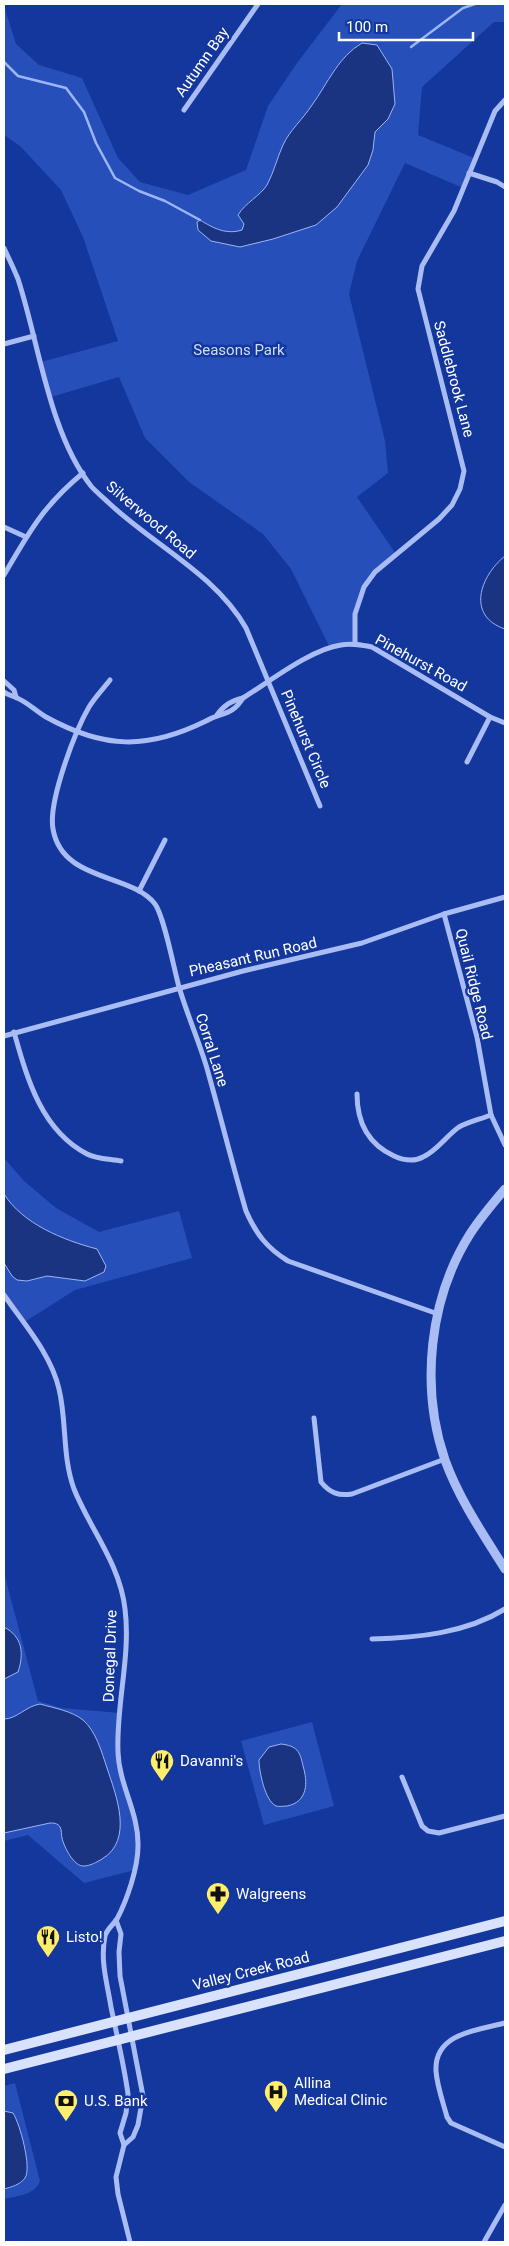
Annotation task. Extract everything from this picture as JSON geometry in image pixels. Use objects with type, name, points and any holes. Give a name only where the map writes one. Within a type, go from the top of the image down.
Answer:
[{"type":"main road","name":"Valley Creek Road","points":[[4,2050],[505,1921]]},
{"type":"main road","points":[[4,2069],[505,1940]]},
{"type":"street","name":"Autumn Bay","points":[[184,110],[258,4]]},
{"type":"street","name":"Saddlebrook Lane","points":[[355,644],[355,614],[364,587],[375,572],[439,519],[452,505],[460,489],[464,470],[418,289],[422,266],[454,211],[494,111],[505,100]]},
{"type":"street","points":[[469,173],[497,182],[505,187]]},
{"type":"street","name":"Silverwood Road","points":[[4,248],[18,278],[60,426],[71,452],[91,486],[123,516],[208,581],[234,608],[246,628],[268,682]]},
{"type":"street","points":[[4,344],[34,336]]},
{"type":"street","points":[[4,575],[26,538],[52,501],[84,473]]},
{"type":"street","points":[[4,527],[26,538]]},
{"type":"street","name":"Pinehurst Road","points":[[4,692],[9,696],[16,697],[47,718],[78,731],[103,739],[141,742],[174,736],[217,715],[222,708],[232,701],[243,698],[324,650],[341,645],[355,644],[372,647],[490,717],[505,723]]},
{"type":"street","name":"Corral Lane","points":[[110,680],[89,707],[78,731],[57,790],[52,816],[53,830],[60,848],[75,863],[139,892],[156,905],[179,988],[206,1065],[246,1211],[263,1243],[274,1253],[288,1261],[438,1314]]},
{"type":"street","name":"Pinehurst Road","points":[[4,681],[14,690],[16,697]]},
{"type":"street","name":"Pinehurst Circle","points":[[268,682],[320,806]]},
{"type":"street","points":[[467,762],[490,717]]},
{"type":"street","points":[[139,892],[165,840]]},
{"type":"street","name":"Pheasant Run Road","points":[[4,1036],[243,971],[362,943],[444,914],[505,896]]},
{"type":"street","name":"Quail Ridge Road","points":[[444,914],[476,1037],[491,1115],[505,1145]]},
{"type":"street","points":[[14,1032],[33,1092],[45,1115],[67,1138],[88,1154],[121,1161]]},
{"type":"street","points":[[357,1094],[357,1108],[366,1133],[376,1145],[401,1159],[412,1160],[422,1158],[460,1127],[491,1115]]},
{"type":"street","points":[[505,1189],[469,1235],[446,1286],[432,1346],[430,1387],[445,1459],[463,1501],[505,1569]]},
{"type":"street","name":"Donegal Drive","points":[[4,1295],[42,1351],[56,1378],[63,1411],[66,1458],[72,1483],[110,1559],[124,1599],[126,1632],[118,1753],[121,1774],[135,1818],[138,1847],[135,1870],[116,1920],[106,1933],[103,1952],[105,1980],[128,2094],[126,2113],[120,2133],[124,2145],[133,2137],[142,2106],[142,2087],[120,1976],[119,1952],[121,1934],[116,1920]]},
{"type":"street","points":[[314,1418],[321,1482],[333,1493],[342,1495],[352,1494],[445,1459]]},
{"type":"street","points":[[372,1639],[425,1636],[473,1624],[505,1609]]},
{"type":"street","points":[[402,1777],[422,1826],[428,1831],[439,1833],[505,1816]]},
{"type":"street","points":[[505,2023],[452,2038],[438,2054],[436,2073],[447,2117],[451,2123],[505,2147]]},
{"type":"street","points":[[124,2145],[117,2170],[116,2185],[130,2242]]},
{"type":"street","points":[[484,2242],[505,2205]]},
{"type":"green space","name":"Seasons Park","points":[[342,4],[505,4],[505,22],[494,22],[422,87],[418,135],[474,158],[463,188],[405,163],[357,261],[349,294],[385,441],[388,473],[357,497],[396,554],[375,574],[363,593],[357,615],[355,644],[330,648],[291,569],[263,534],[189,482],[145,438],[119,377],[51,397],[41,362],[118,341],[83,237],[61,190],[20,146],[4,135],[4,6],[16,44],[39,65],[82,78],[118,158],[140,182],[188,195],[246,170],[268,106],[297,63]]},
{"type":"green space","points":[[4,1158],[24,1181],[56,1208],[99,1232],[179,1211],[192,1258],[75,1290],[23,1323],[4,1295]]},
{"type":"green space","points":[[4,1573],[38,1701],[62,1708],[120,1713],[118,1753],[137,1829],[135,1870],[84,1883],[28,1835],[4,1841]]},
{"type":"green space","points":[[312,1722],[334,1806],[264,1825],[241,1741]]},
{"type":"green space","points":[[15,2083],[40,2181],[38,2186],[30,2192],[4,2199],[4,2086]]},
{"type":"shaded area","points":[[362,43],[377,45],[392,69],[395,104],[388,119],[375,132],[373,150],[368,165],[337,207],[316,225],[273,239],[240,247],[211,241],[198,230],[197,222],[200,220],[225,231],[242,230],[244,224],[238,215],[267,185],[281,150],[293,129],[318,97],[340,63]]},
{"type":"shaded area","points":[[505,556],[505,629],[493,623],[485,615],[481,605],[481,595],[489,574]]},
{"type":"shaded area","points":[[4,1194],[12,1205],[33,1222],[58,1236],[97,1249],[106,1266],[104,1272],[85,1281],[47,1276],[27,1281],[17,1280],[12,1276],[4,1263]]},
{"type":"shaded area","points":[[4,1627],[18,1641],[21,1659],[18,1672],[4,1679]]},
{"type":"shaded area","points":[[40,1704],[74,1714],[83,1720],[92,1730],[103,1756],[115,1791],[120,1816],[120,1829],[118,1841],[112,1851],[96,1863],[84,1866],[73,1860],[65,1846],[61,1828],[57,1824],[50,1823],[4,1833],[4,1719],[13,1717],[30,1707]]},
{"type":"shaded area","points":[[281,1744],[291,1746],[297,1750],[306,1778],[303,1796],[294,1804],[287,1806],[276,1806],[272,1803],[266,1792],[260,1771],[259,1760],[269,1747]]},
{"type":"shaded area","points":[[4,2111],[13,2113],[16,2119],[22,2136],[27,2173],[21,2182],[4,2189]]},
{"type":"waterway","points":[[411,47],[463,8],[475,4]]},
{"type":"waterway","points":[[4,62],[18,76],[66,88],[84,112],[96,143],[115,178],[139,191],[165,201],[200,220]]},
{"type":"place","name":"Davanni's","points":[[162,1782]]},
{"type":"place","name":"Walgreens","points":[[218,1915]]},
{"type":"place","name":"Listo!","points":[[48,1958]]},
{"type":"place","name":"Allina Medical Clinic","points":[[276,2113]]},
{"type":"place","name":"U.S. Bank","points":[[66,2122]]}]
